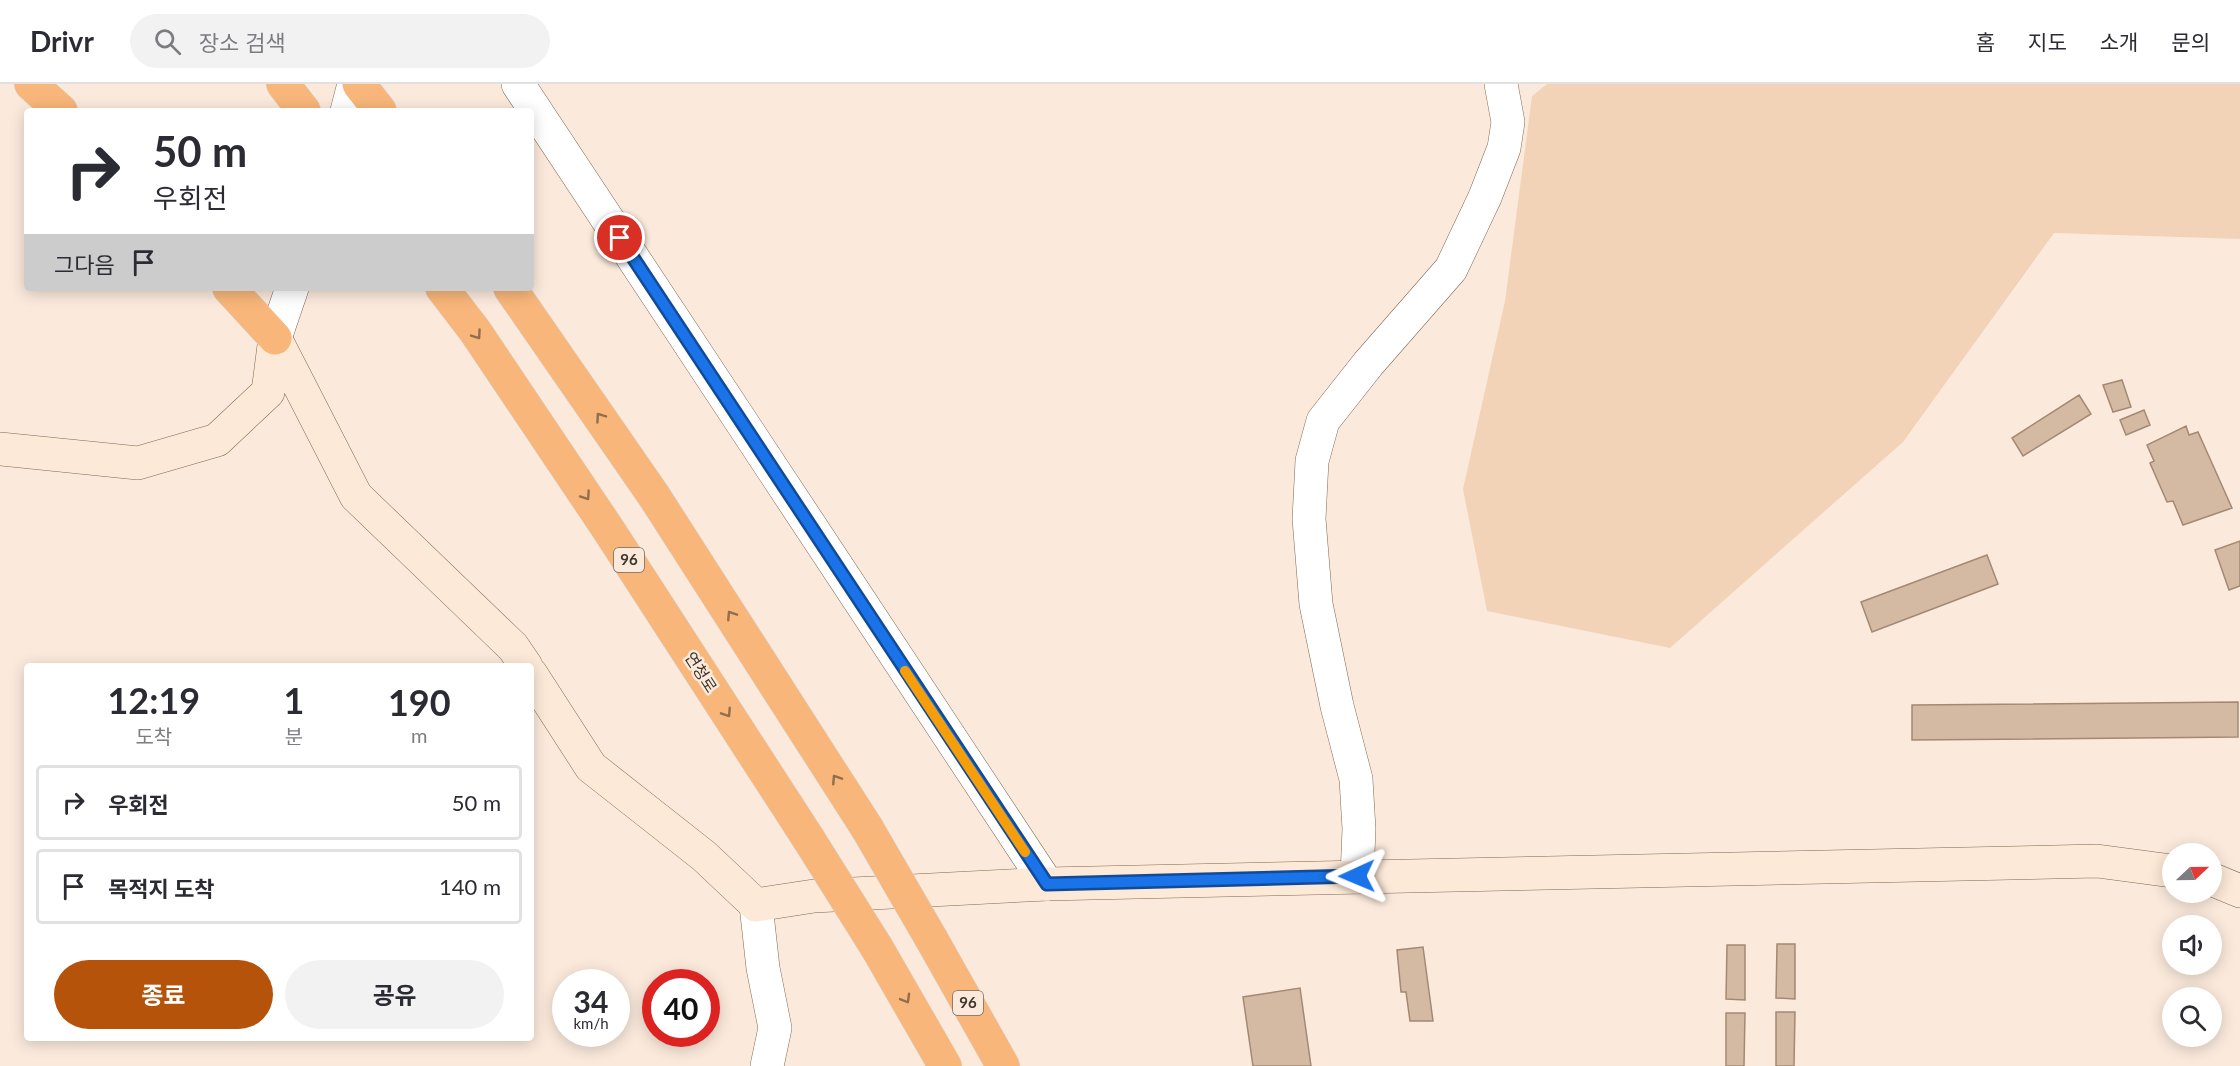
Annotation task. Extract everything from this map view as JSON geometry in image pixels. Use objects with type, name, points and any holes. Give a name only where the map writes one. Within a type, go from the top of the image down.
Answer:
[{"type":"highway","points":[[31,84],[58,108]]},
{"type":"highway","points":[[282,84],[302,108]]},
{"type":"highway","points":[[356,84],[377,108]]},
{"type":"highway","points":[[232,291],[275,338]]},
{"type":"highway","name":"연청로","points":[[444,291],[482,341],[608,529],[808,838],[878,948],[945,1066]]},
{"type":"highway","name":"96","points":[[512,291],[654,496],[867,828],[1003,1066]]},
{"type":"street","points":[[348,108],[356,84]]},
{"type":"street","points":[[518,84],[534,108]]},
{"type":"street","points":[[1357,876],[1359,829],[1356,780],[1337,706],[1316,604],[1309,519],[1312,460],[1323,421],[1368,364],[1451,269],[1485,197],[1504,148],[1508,123],[1501,84]]},
{"type":"street","points":[[534,108],[1047,884]]},
{"type":"street","points":[[0,449],[138,463],[217,440],[268,392],[275,338],[291,291]]},
{"type":"street","points":[[275,338],[356,496],[513,647],[524,663]]},
{"type":"street","points":[[534,679],[591,767],[704,856],[756,905],[775,1028],[767,1066]]},
{"type":"street","points":[[756,905],[814,896],[1047,884],[1357,876],[2097,861],[2162,870]]},
{"type":"street","points":[[2222,884],[2240,891]]},
{"type":"shaded area","points":[[1547,84],[2240,84],[2240,239],[2054,233],[1903,442],[1670,648],[1487,611],[1463,489],[1505,301],[1532,96]]},
{"type":"building","points":[[2122,380],[2131,407],[2113,412],[2103,385]]},
{"type":"building","points":[[2079,395],[2091,414],[2023,456],[2012,438]]},
{"type":"building","points":[[2144,410],[2150,425],[2126,435],[2120,420]]},
{"type":"building","points":[[2186,426],[2189,435],[2198,432],[2232,508],[2183,525],[2173,501],[2167,502],[2150,463],[2154,461],[2147,445]]},
{"type":"building","points":[[2240,541],[2240,586],[2229,590],[2215,550]]},
{"type":"building","points":[[1987,555],[1998,584],[1872,632],[1861,602]]},
{"type":"building","points":[[2238,702],[2238,737],[1912,740],[1912,705]]},
{"type":"building","points":[[1777,944],[1795,944],[1795,999],[1776,998]]},
{"type":"building","points":[[1727,945],[1745,945],[1745,1000],[1726,999]]},
{"type":"building","points":[[1423,947],[1433,1021],[1410,1021],[1406,992],[1401,992],[1397,950]]},
{"type":"building","points":[[1300,988],[1311,1066],[1253,1066],[1243,997]]},
{"type":"building","points":[[1776,1012],[1795,1012],[1794,1066],[1776,1066]]},
{"type":"building","points":[[1726,1013],[1745,1013],[1744,1066],[1726,1066]]},
{"type":"slow traffic","points":[[905,671],[1025,852]]},
{"type":"route","points":[[620,238],[1047,884],[1357,876]]}]
